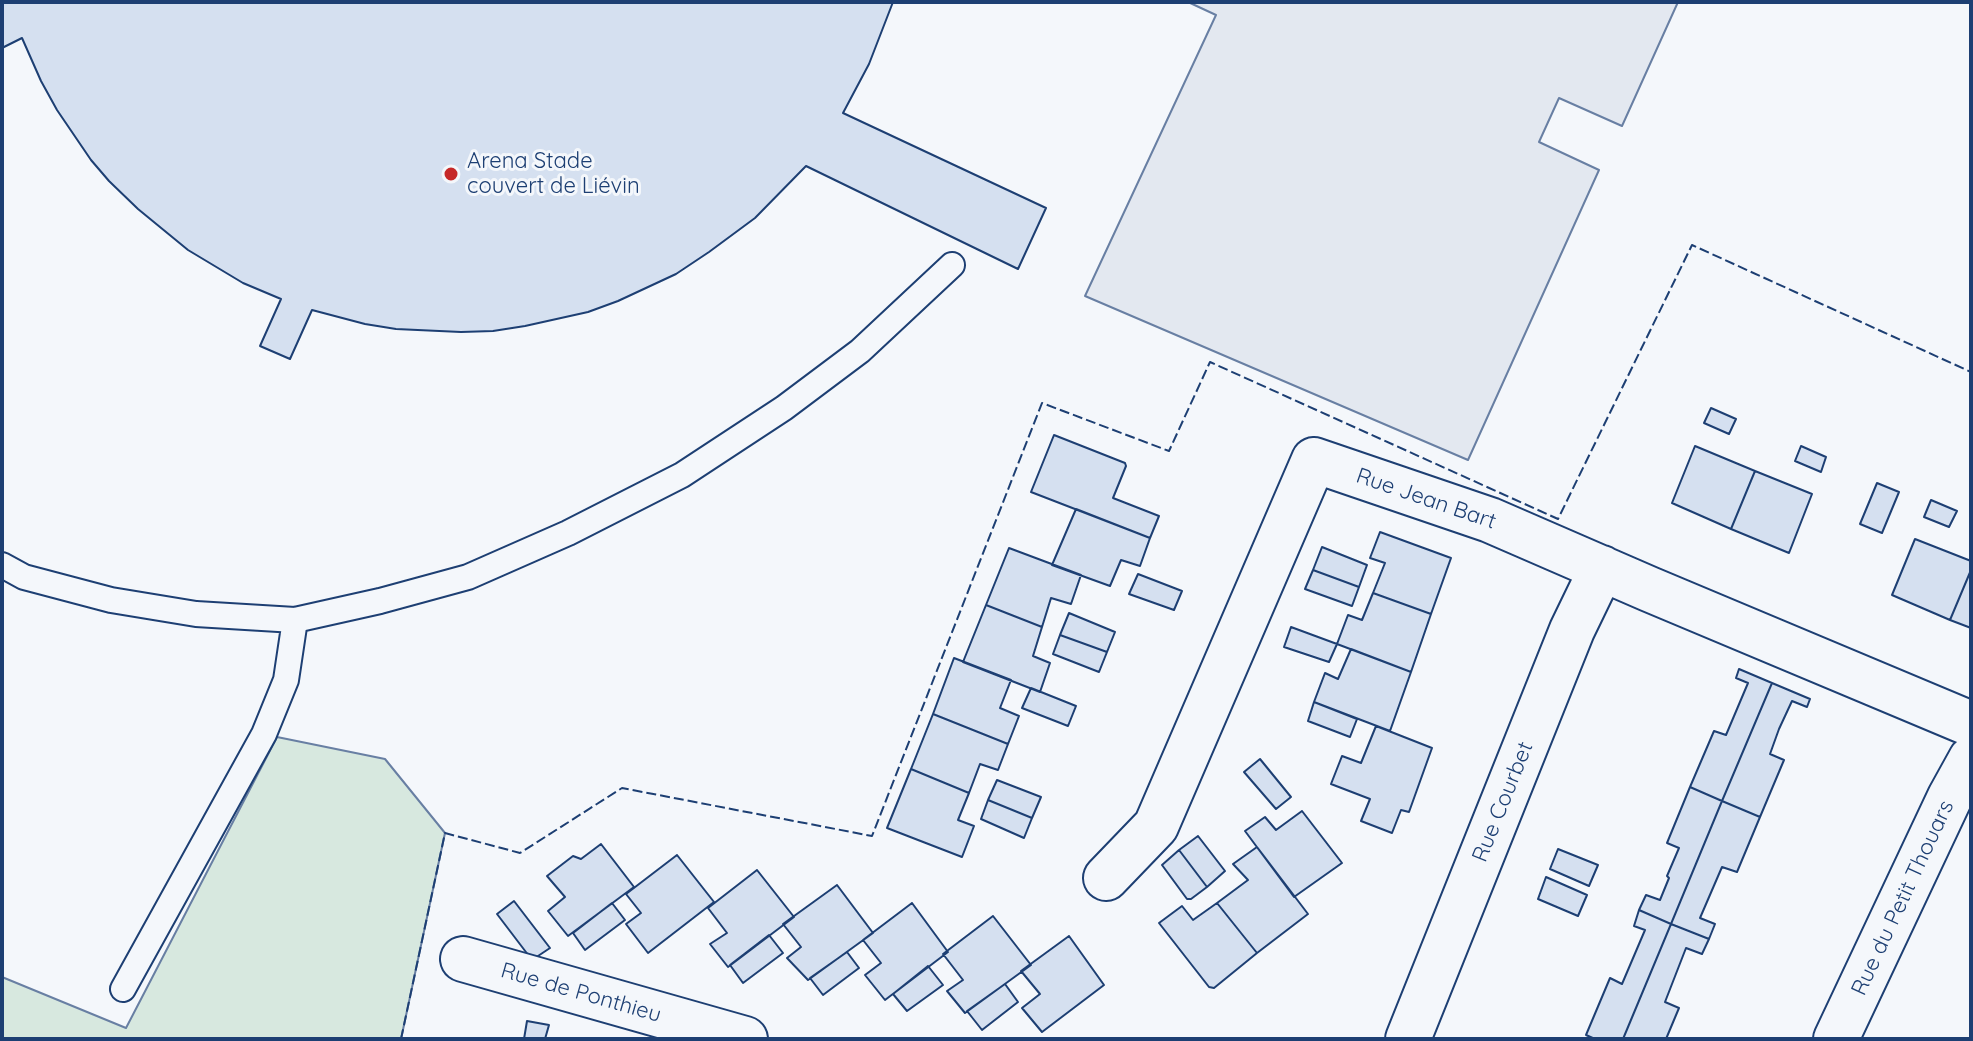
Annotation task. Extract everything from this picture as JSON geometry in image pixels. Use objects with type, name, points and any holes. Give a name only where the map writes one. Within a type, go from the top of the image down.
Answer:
[{"type":"street","name":"Rue Jean Bart","points":[[1106,878],[1156,826],[1314,460],[1490,520],[1971,724]]},
{"type":"street","name":"Rue Courbet","points":[[1408,1039],[1572,630],[1602,568]]},
{"type":"street","name":"Rue du Petit Thouars","points":[[1836,1039],[1950,797],[1971,759]]},
{"type":"street","name":"Rue de Ponthieu","points":[[463,959],[745,1039]]},
{"type":"lane","points":[[2,565],[24,577],[111,600],[196,614],[295,620],[468,577],[568,533],[682,475],[784,408],[860,351],[952,265]]},
{"type":"lane","points":[[123,989],[264,734],[286,680],[295,620]]},
{"type":"shaded area","points":[[1188,2],[1678,2],[1622,126],[1559,98],[1539,142],[1599,170],[1468,460],[1085,296],[1216,15]]},
{"type":"shaded area","points":[[277,737],[385,759],[445,833],[401,1039],[2,1039],[2,977],[126,1028]]},
{"type":"building","name":"Arena Stade couvert de Liévin","points":[[2,2],[893,2],[869,64],[843,113],[1046,208],[1018,269],[806,166],[755,218],[709,252],[676,274],[618,301],[588,312],[525,326],[461,332],[396,329],[312,310],[290,359],[260,346],[281,299],[243,283],[188,250],[109,181],[57,110],[22,38],[2,48]]},
{"type":"building","points":[[1711,408],[1736,419],[1729,434],[1704,423]]},
{"type":"building","points":[[1054,435],[1125,463],[1113,498],[1159,516],[1150,538],[1031,492]]},
{"type":"building","points":[[1695,446],[1755,471],[1731,529],[1672,503]]},
{"type":"building","points":[[1801,446],[1826,457],[1821,472],[1795,461]]},
{"type":"building","points":[[1755,471],[1812,494],[1789,553],[1731,529]]},
{"type":"building","points":[[1877,483],[1899,492],[1882,533],[1860,524]]},
{"type":"building","points":[[1931,500],[1957,511],[1949,527],[1924,517]]},
{"type":"building","points":[[1076,509],[1150,538],[1140,566],[1121,560],[1110,586],[1052,565]]},
{"type":"building","points":[[1380,532],[1451,558],[1431,614],[1373,593],[1385,563],[1370,558]]},
{"type":"building","points":[[1915,539],[1971,561],[1971,570],[1950,620],[1892,595]]},
{"type":"building","points":[[1322,547],[1367,565],[1359,587],[1313,570]]},
{"type":"building","points":[[1009,548],[1081,575],[1071,604],[1051,598],[1042,627],[986,605]]},
{"type":"building","points":[[1313,570],[1359,587],[1352,606],[1305,589]]},
{"type":"building","points":[[1971,570],[1971,628],[1950,620]]},
{"type":"building","points":[[1138,574],[1182,591],[1174,610],[1129,594]]},
{"type":"building","points":[[1373,593],[1431,614],[1411,672],[1337,644],[1348,615],[1362,620]]},
{"type":"building","points":[[986,605],[1042,627],[1033,656],[1050,663],[1040,692],[963,662]]},
{"type":"building","points":[[1069,613],[1115,632],[1107,652],[1060,635]]},
{"type":"building","points":[[1291,627],[1337,644],[1329,662],[1284,647]]},
{"type":"building","points":[[1060,635],[1107,652],[1099,672],[1053,654]]},
{"type":"building","points":[[1351,649],[1411,672],[1390,731],[1314,702],[1325,673],[1338,679]]},
{"type":"building","points":[[954,658],[1011,680],[1000,708],[1019,716],[1008,744],[933,714]]},
{"type":"building","points":[[1739,669],[1772,683],[1722,801],[1690,787],[1714,731],[1726,735],[1748,683],[1736,678]]},
{"type":"building","points":[[1772,683],[1810,699],[1807,707],[1792,701],[1779,729],[1770,754],[1784,760],[1760,817],[1722,801]]},
{"type":"building","points":[[1031,688],[1076,706],[1068,726],[1022,708]]},
{"type":"building","points":[[1314,702],[1357,719],[1350,737],[1308,721]]},
{"type":"building","points":[[933,714],[1008,744],[998,770],[980,764],[969,793],[911,769]]},
{"type":"building","points":[[1376,726],[1432,748],[1409,812],[1401,810],[1392,833],[1361,821],[1370,799],[1331,784],[1342,756],[1361,763]]},
{"type":"building","points":[[1260,759],[1291,797],[1276,809],[1244,772]]},
{"type":"building","points":[[911,769],[969,793],[958,820],[974,826],[962,857],[887,828]]},
{"type":"building","points":[[997,780],[1041,797],[1032,818],[988,800]]},
{"type":"building","points":[[1690,787],[1722,801],[1671,924],[1639,910],[1646,895],[1660,900],[1679,848],[1667,843]]},
{"type":"building","points":[[988,800],[1032,818],[1024,838],[981,819]]},
{"type":"building","points":[[1722,801],[1760,817],[1737,872],[1722,867],[1700,918],[1715,924],[1709,939],[1671,924]]},
{"type":"building","points":[[1302,811],[1342,863],[1294,897],[1245,831],[1265,817],[1276,830]]},
{"type":"building","points":[[1198,836],[1225,871],[1207,887],[1179,850]]},
{"type":"building","points":[[601,844],[634,887],[568,936],[548,911],[565,897],[547,876],[573,856],[581,859]]},
{"type":"building","points":[[1257,847],[1308,914],[1257,953],[1217,903],[1248,880],[1233,864]]},
{"type":"building","points":[[1558,849],[1598,865],[1589,886],[1550,869]]},
{"type":"building","points":[[1179,850],[1207,887],[1191,899],[1187,899],[1162,865]]},
{"type":"building","points":[[677,855],[714,902],[648,953],[626,924],[641,913],[626,894]]},
{"type":"building","points":[[757,870],[794,917],[728,967],[710,944],[727,933],[708,908]]},
{"type":"building","points":[[1546,877],[1587,895],[1578,916],[1538,899]]},
{"type":"building","points":[[837,885],[873,933],[808,980],[787,958],[801,947],[783,924]]},
{"type":"building","points":[[514,901],[550,948],[532,960],[497,914]]},
{"type":"building","points":[[612,903],[625,920],[585,950],[573,933]]},
{"type":"building","points":[[912,903],[948,952],[885,1000],[865,975],[881,963],[863,940]]},
{"type":"building","points":[[1217,903],[1257,953],[1214,988],[1209,987],[1159,923],[1182,906],[1193,920]]},
{"type":"building","points":[[1639,910],[1671,924],[1623,1039],[1595,1039],[1586,1035],[1610,978],[1622,984],[1645,930],[1634,926]]},
{"type":"building","points":[[993,916],[1031,965],[965,1013],[947,991],[963,980],[943,954]]},
{"type":"building","points":[[1671,924],[1709,939],[1702,954],[1686,948],[1665,1002],[1679,1008],[1666,1039],[1623,1039]]},
{"type":"building","points":[[769,935],[783,953],[743,983],[730,965]]},
{"type":"building","points":[[1069,936],[1104,985],[1042,1032],[1022,1008],[1040,994],[1021,971]]},
{"type":"building","points":[[847,952],[859,968],[823,995],[810,978]]},
{"type":"building","points":[[928,966],[943,985],[907,1011],[893,994]]},
{"type":"building","points":[[1005,984],[1018,1002],[982,1030],[967,1011]]},
{"type":"building","points":[[527,1021],[549,1025],[545,1039],[524,1039]]},
{"type":"fence","points":[[401,1039],[445,833],[520,853],[622,788],[872,836],[1042,403],[1169,451],[1210,362],[1558,519],[1692,245],[1971,372]]},
{"type":"place","name":"Arena Stade couvert de Liévin","points":[[451,174]]}]
